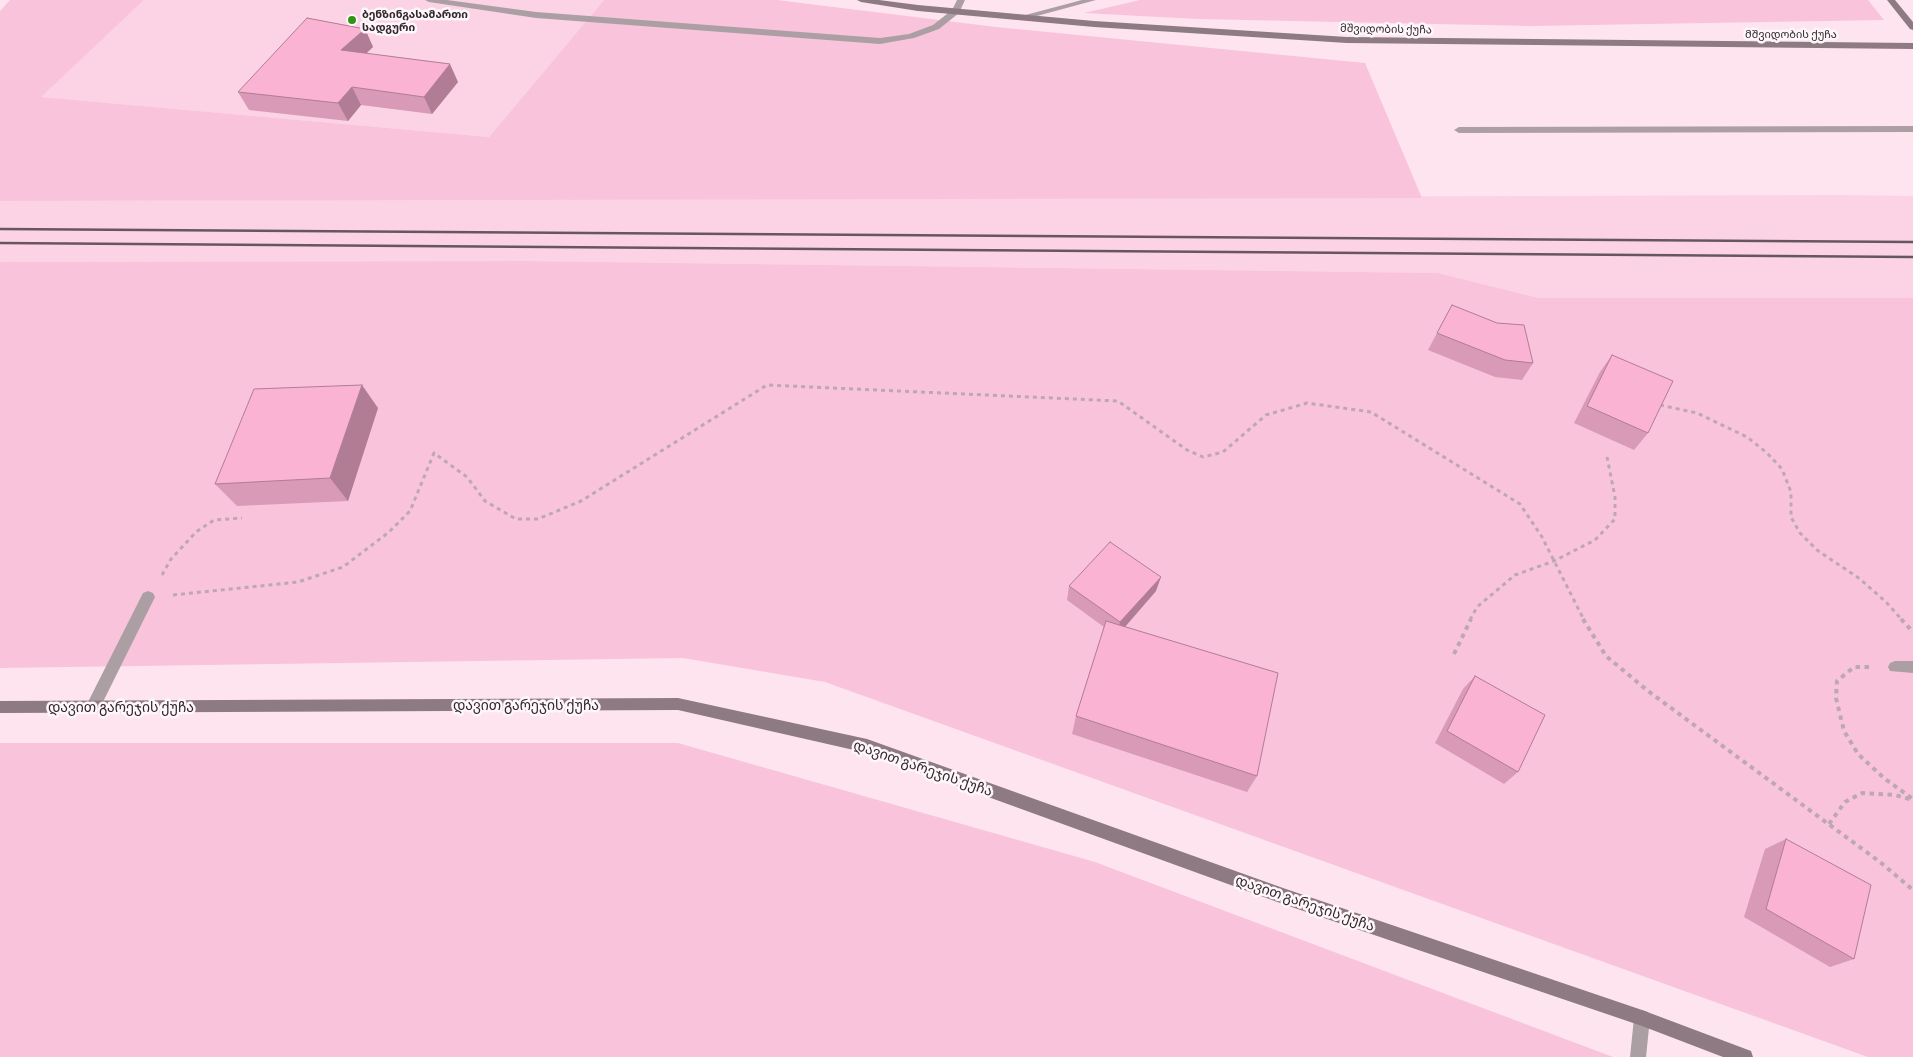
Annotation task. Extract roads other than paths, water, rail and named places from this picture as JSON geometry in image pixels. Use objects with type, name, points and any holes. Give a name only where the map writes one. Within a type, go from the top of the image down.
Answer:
[{"type":"main road","name":"მშვიდობის ქუჩა","points":[[861,0],[1022,17],[1347,40],[1913,46]]},
{"type":"main road","points":[[1891,0],[1913,27]]},
{"type":"main road","name":"დავით გარეჯის ქუჩა","points":[[0,707],[678,704],[867,746],[1283,896],[1642,1018],[1744,1057]]},
{"type":"street","points":[[429,0],[536,14],[880,41],[911,36],[936,27],[956,11],[961,0]]},
{"type":"street","points":[[1022,17],[1092,0]]},
{"type":"street","points":[[1459,130],[1913,128]]},
{"type":"street","points":[[93,707],[148,597]]},
{"type":"street","points":[[1895,667],[1913,667]]},
{"type":"street","points":[[1638,1057],[1642,1018]]},
{"type":"railway","points":[[0,229],[1913,242]]},
{"type":"railway","points":[[0,243],[1913,257]]},
{"type":"place","name":"ბენზინგასამართი სადგური","points":[[352,20]]}]
